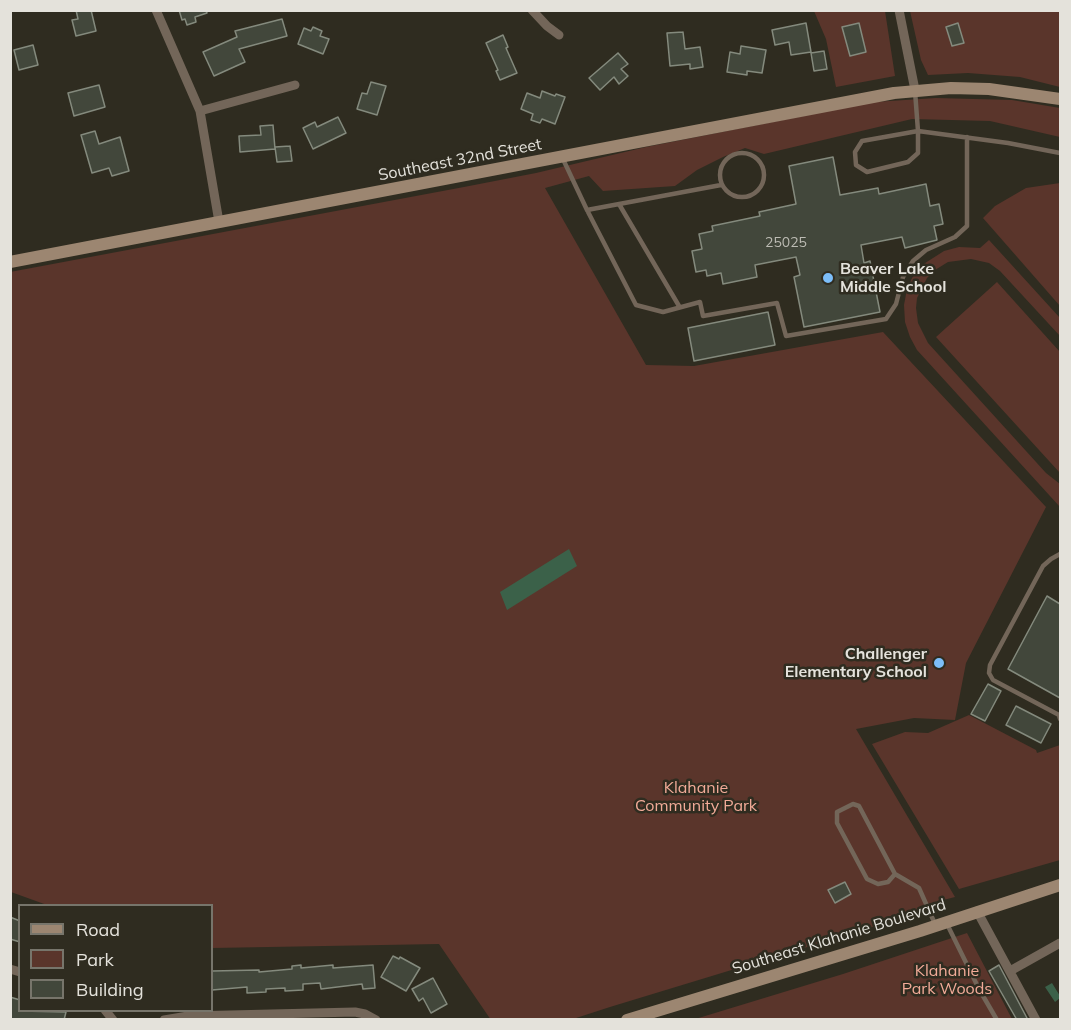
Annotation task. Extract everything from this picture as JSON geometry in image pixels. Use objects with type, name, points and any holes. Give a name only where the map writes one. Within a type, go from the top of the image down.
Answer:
[{"type":"street","points":[[156,10],[200,111],[219,222]]},
{"type":"street","points":[[532,10],[559,35]]},
{"type":"street","points":[[899,10],[915,90]]},
{"type":"street","points":[[200,111],[295,85]]},
{"type":"street","name":"Southeast 32nd Street","points":[[10,262],[915,90],[989,89],[1060,99]]},
{"type":"street","name":"Southeast Klahanie Boulevard","points":[[627,1020],[1060,887]]},
{"type":"street","points":[[977,911],[1036,1020]]},
{"type":"street","points":[[1010,972],[1060,943]]},
{"type":"street","points":[[164,1020],[188,1016],[355,1012],[376,1020]]},
{"type":"lane","points":[[915,90],[918,131],[918,153],[908,162],[867,172],[856,165],[855,152],[862,141],[918,131],[1060,153]]},
{"type":"lane","points":[[562,157],[636,305],[663,312],[700,302],[703,316],[777,303],[786,336],[886,319],[896,304],[903,277],[913,261],[926,250],[955,237],[967,226],[967,137]]},
{"type":"lane","points":[[747,153],[759,161],[762,167],[763,182],[754,194],[740,198],[726,191],[721,185],[719,171],[726,159],[732,155],[747,153]]},
{"type":"lane","points":[[587,210],[721,185]]},
{"type":"lane","points":[[619,204],[679,306]]},
{"type":"lane","points":[[1060,554],[1044,566],[990,665],[989,673],[993,680],[1059,716],[1060,719]]},
{"type":"lane","points":[[894,874],[888,882],[878,884],[867,879],[837,823],[837,812],[853,804],[859,806],[894,874],[920,888],[997,1020]]},
{"type":"green space","points":[[814,11],[885,11],[895,76],[836,87],[826,39]]},
{"type":"green space","points":[[910,11],[1060,11],[1060,87],[1020,77],[968,73],[928,75],[921,60]]},
{"type":"green space","name":"Klahanie Community Park","points":[[936,98],[1012,100],[1060,108],[1060,137],[990,121],[912,119],[764,154],[745,148],[697,170],[675,186],[603,191],[589,176],[545,188],[646,365],[694,366],[883,332],[1046,507],[966,663],[955,720],[914,718],[856,729],[955,897],[920,906],[922,912],[573,1019],[491,1020],[439,944],[213,948],[213,904],[44,904],[11,892],[10,272],[536,173],[646,147],[874,102]]},
{"type":"green space","points":[[1060,183],[1060,306],[983,218],[995,206],[1026,188]]},
{"type":"green space","points":[[989,240],[1060,318],[1060,336],[1000,271],[989,263],[971,259],[948,262],[927,278],[917,298],[918,323],[928,343],[1046,473],[1060,484],[1060,507],[917,350],[905,322],[904,305],[907,289],[922,265],[944,251],[959,247],[980,248]]},
{"type":"green space","points":[[997,282],[1060,352],[1060,473],[936,337]]},
{"type":"green space","points":[[969,715],[1036,750],[1037,753],[1060,745],[1060,860],[959,889],[872,744],[905,732],[928,733]]},
{"type":"green space","name":"Klahanie Park Woods","points":[[967,933],[1012,1019],[692,1020],[843,974]]},
{"type":"shaded area","points":[[569,549],[577,566],[507,610],[500,592]]},
{"type":"shaded area","points":[[1052,983],[1060,996],[1055,1002],[1045,987]]},
{"type":"building","points":[[76,10],[91,10],[96,31],[76,36],[72,20],[78,19]]},
{"type":"building","points":[[179,10],[206,10],[207,13],[195,17],[196,22],[187,25],[185,19],[182,20]]},
{"type":"building","points":[[282,19],[287,36],[239,49],[245,62],[214,76],[203,52],[237,37],[235,31]]},
{"type":"building","points":[[806,23],[811,52],[791,55],[789,42],[775,45],[772,30]]},
{"type":"building","points":[[859,23],[866,52],[850,56],[842,27]]},
{"type":"building","points":[[958,23],[964,43],[952,46],[946,27]]},
{"type":"building","points":[[313,27],[322,31],[320,36],[329,39],[323,54],[298,44],[304,28],[311,31]]},
{"type":"building","points":[[683,32],[685,49],[700,47],[703,67],[690,69],[690,64],[670,66],[667,33]]},
{"type":"building","points":[[503,35],[517,73],[500,80],[486,43]]},
{"type":"building","points":[[33,45],[38,65],[19,70],[14,50]]},
{"type":"building","points":[[741,46],[766,50],[762,73],[747,71],[747,75],[727,72],[730,52],[740,54]]},
{"type":"building","points":[[824,51],[827,69],[814,71],[811,53]]},
{"type":"building","points":[[618,53],[628,64],[621,69],[628,76],[619,84],[614,77],[600,90],[589,78]]},
{"type":"building","points":[[371,82],[386,86],[377,115],[357,109],[362,93],[367,94]]},
{"type":"building","points":[[99,85],[105,107],[74,116],[68,93]]},
{"type":"building","points":[[542,91],[565,97],[555,124],[542,119],[540,123],[531,120],[533,114],[521,109],[527,93],[540,98]]},
{"type":"building","points":[[338,117],[346,133],[313,149],[303,128],[315,122],[317,127]]},
{"type":"building","points":[[273,125],[275,149],[240,152],[239,136],[261,135],[260,126]]},
{"type":"building","points":[[95,131],[99,144],[120,137],[129,171],[112,176],[109,168],[92,173],[81,135]]},
{"type":"building","points":[[290,146],[292,161],[277,162],[275,147]]},
{"type":"building","points":[[833,157],[840,195],[878,188],[879,194],[926,184],[930,206],[939,204],[943,224],[934,226],[937,240],[905,248],[902,237],[861,245],[864,263],[870,261],[880,312],[804,327],[794,277],[800,275],[796,257],[755,265],[757,277],[723,284],[721,273],[707,276],[706,270],[696,272],[692,251],[702,249],[699,234],[713,231],[712,226],[760,216],[759,212],[796,204],[789,166]]},
{"type":"building","points":[[768,312],[775,345],[694,361],[688,328]]},
{"type":"building","points":[[1047,596],[1060,604],[1060,698],[1008,669]]},
{"type":"building","points":[[988,684],[1001,691],[985,721],[971,714]]},
{"type":"building","points":[[1016,706],[1051,724],[1041,743],[1006,725]]},
{"type":"building","points":[[845,882],[851,894],[835,903],[828,890]]},
{"type":"building","points":[[10,917],[18,920],[18,941],[10,939]]},
{"type":"building","points":[[393,956],[399,959],[400,957],[420,968],[406,991],[381,977]]},
{"type":"building","points":[[301,965],[301,968],[333,965],[333,968],[373,965],[375,988],[363,989],[362,984],[321,989],[320,983],[303,984],[303,990],[266,989],[266,992],[247,993],[247,987],[213,990],[213,971],[259,970],[259,972],[292,969],[292,966]]},
{"type":"building","points":[[999,965],[1028,1020],[1017,1020],[989,971]]},
{"type":"building","points":[[433,978],[447,1004],[431,1013],[423,998],[419,1001],[412,989]]},
{"type":"building","points":[[10,997],[18,999],[18,1012],[66,1012],[64,1020],[10,1020]]},
{"type":"place","name":"Beaver Lake Middle School","points":[[828,278]]},
{"type":"place","name":"Challenger Elementary School","points":[[939,663]]}]
